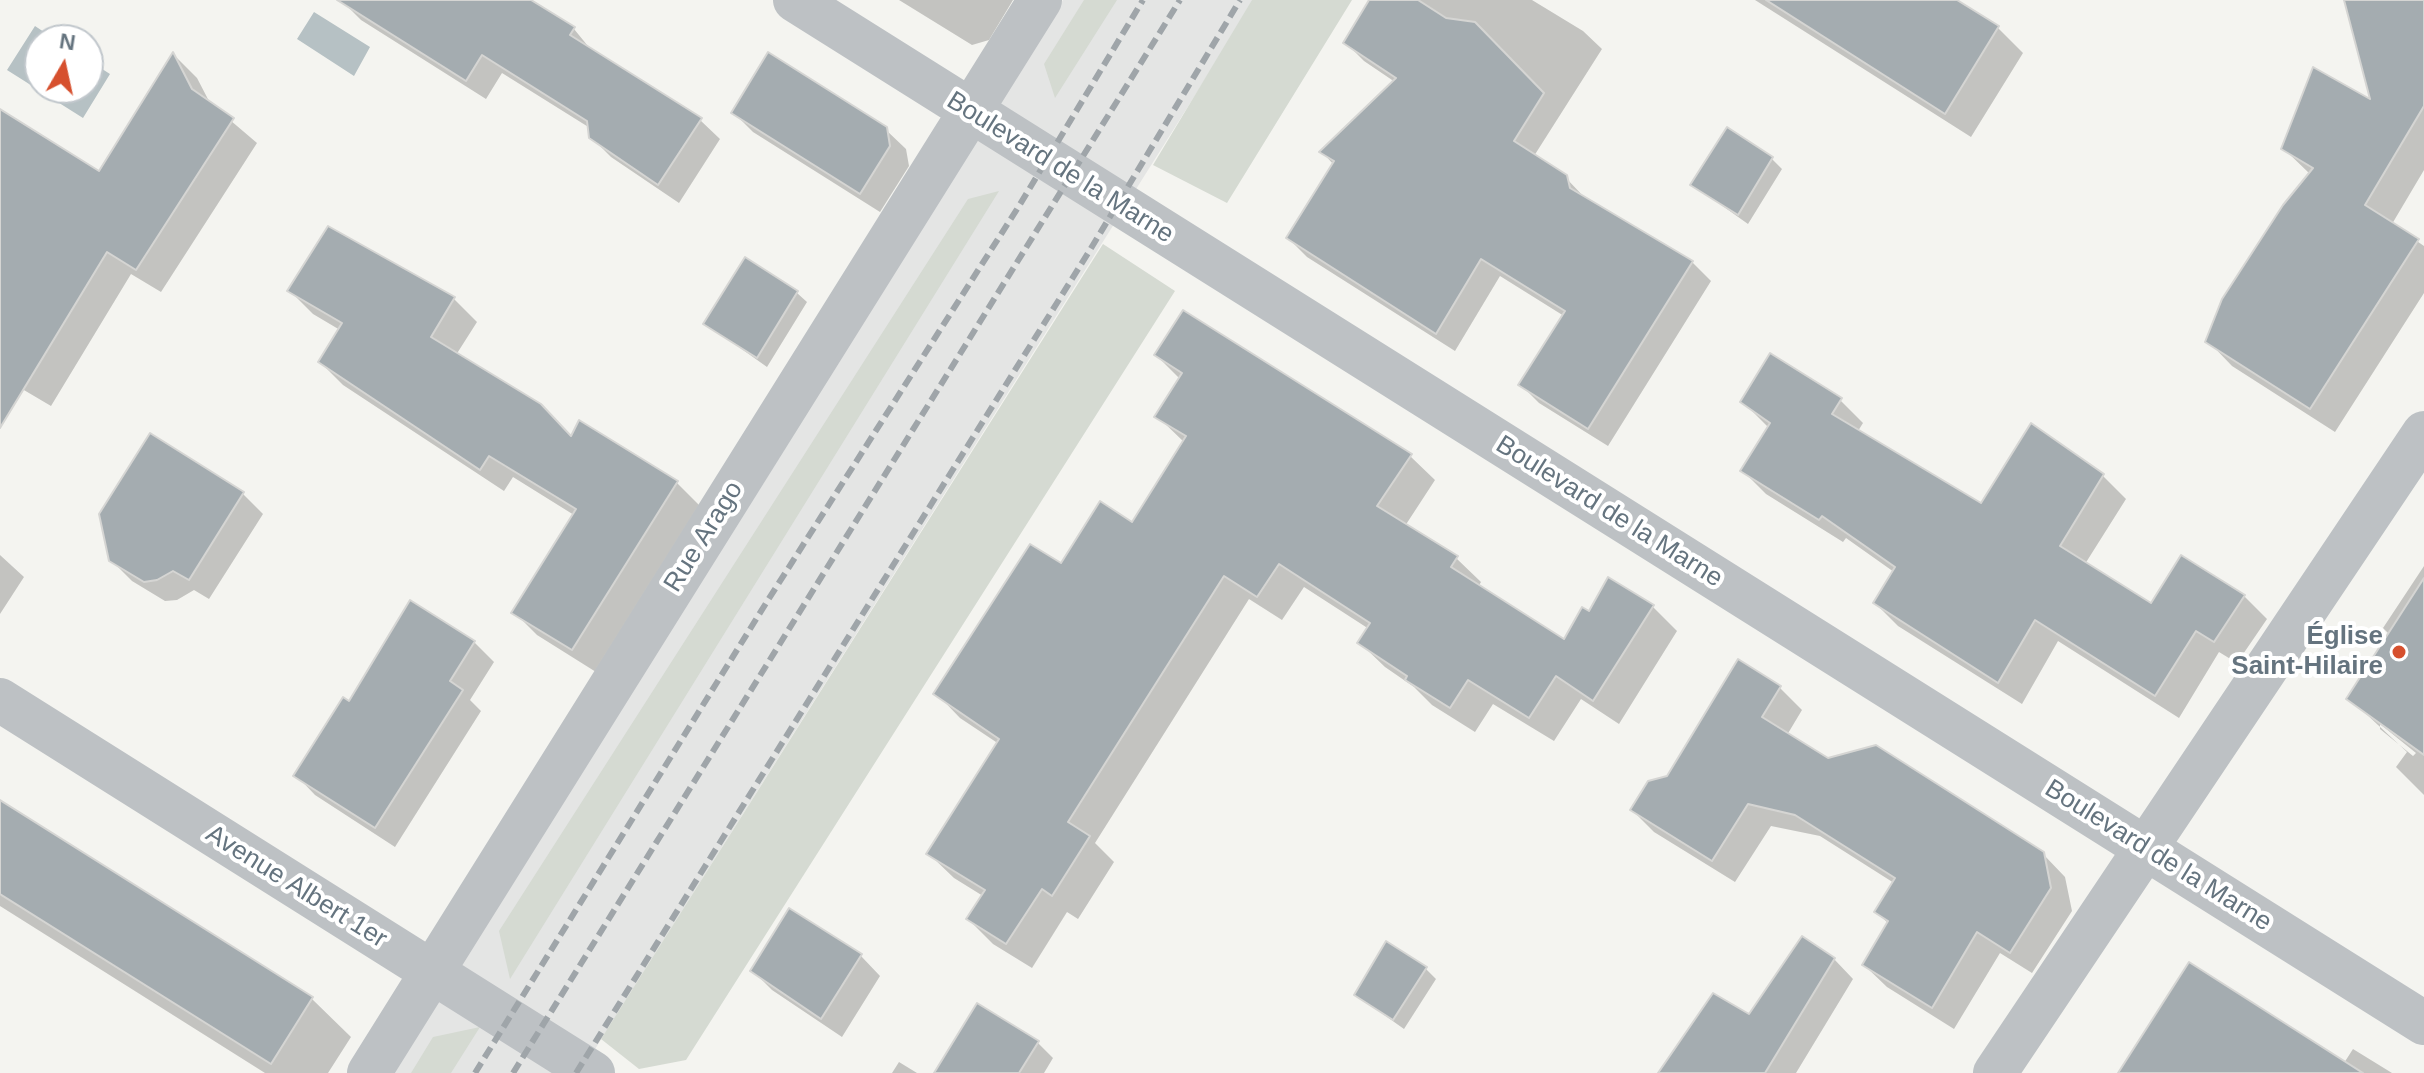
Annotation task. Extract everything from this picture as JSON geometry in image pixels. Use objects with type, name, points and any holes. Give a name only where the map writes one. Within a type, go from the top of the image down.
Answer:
[{"type":"street","name":"Boulevard de la Marne","points":[[795,0],[2424,1023]]},
{"type":"street","name":"Rue Arago","points":[[369,1073],[1040,0]]},
{"type":"street","points":[[1995,1073],[2144,846],[2424,433]]},
{"type":"street","name":"Avenue Albert 1er","points":[[0,700],[593,1073]]},
{"type":"shaded area","points":[[1063,0],[1255,0],[580,1073],[390,1073],[766,479]]},
{"type":"shaded area","points":[[1084,0],[1117,0],[1055,98],[1044,64]]},
{"type":"shaded area","points":[[1252,0],[1352,0],[1227,203],[1153,165]]},
{"type":"shaded area","points":[[314,12],[370,47],[354,76],[297,39]]},
{"type":"shaded area","points":[[24,43],[24,81],[7,70]]},
{"type":"shaded area","points":[[104,70],[110,74],[104,84]]},
{"type":"shaded area","points":[[61,104],[92,104],[83,118]]},
{"type":"shaded area","points":[[999,191],[510,979],[499,931],[968,199]]},
{"type":"shaded area","points":[[1103,244],[1175,291],[686,1060],[639,1069],[601,1039]]},
{"type":"shaded area","points":[[480,1027],[451,1073],[411,1073],[433,1037]]},
{"type":"building","points":[[337,0],[531,0],[575,27],[570,35],[702,118],[658,185],[589,138],[587,121],[482,55],[466,81]]},
{"type":"building","points":[[1369,0],[1418,0],[1446,18],[1475,22],[1544,93],[1514,141],[1567,175],[1570,188],[1693,261],[1588,429],[1518,385],[1565,311],[1481,259],[1436,334],[1286,238],[1334,161],[1319,152],[1396,78],[1343,43]]},
{"type":"building","points":[[1766,0],[1957,0],[1999,26],[1945,114]]},
{"type":"building","points":[[2344,0],[2424,0],[2424,106],[2365,205],[2419,239],[2310,409],[2205,342],[2222,299],[2283,205],[2313,168],[2281,149],[2313,67],[2370,99]]},
{"type":"building","points":[[173,52],[192,89],[234,118],[136,270],[107,252],[0,428],[0,109],[99,171]]},
{"type":"building","points":[[768,52],[887,127],[890,146],[860,194],[731,113]]},
{"type":"building","points":[[1727,127],[1773,157],[1738,215],[1690,185]]},
{"type":"building","points":[[328,226],[455,297],[431,337],[541,404],[571,436],[579,420],[678,481],[572,650],[511,613],[576,509],[489,456],[480,470],[318,362],[342,323],[287,291]]},
{"type":"building","points":[[745,257],[798,291],[757,358],[703,324]]},
{"type":"building","points":[[1183,310],[1412,454],[1377,506],[1458,556],[1451,567],[1564,639],[1582,607],[1589,611],[1608,577],[1654,605],[1593,701],[1556,676],[1529,718],[1468,680],[1450,708],[1405,680],[1407,676],[1357,643],[1370,623],[1279,564],[1257,597],[1224,576],[1068,822],[1090,836],[1052,896],[1042,889],[1006,944],[966,919],[985,890],[926,854],[999,739],[933,694],[1030,544],[1061,563],[1100,501],[1132,522],[1186,436],[1154,417],[1182,373],[1154,355]]},
{"type":"building","points":[[1770,353],[1842,398],[1832,414],[1981,503],[2031,423],[2104,474],[2060,546],[2151,603],[2181,555],[2245,595],[2214,642],[2196,631],[2155,696],[2035,620],[1998,683],[1873,603],[1895,567],[1822,516],[1819,520],[1740,471],[1770,423],[1740,402]]},
{"type":"building","points":[[150,433],[244,492],[189,580],[173,571],[157,580],[144,582],[109,561],[99,514]]},
{"type":"building","name":"Église Saint-Hilaire","points":[[2424,578],[2424,755],[2346,699]]},
{"type":"building","points":[[410,600],[475,641],[450,681],[463,690],[375,828],[293,776],[343,697],[349,701]]},
{"type":"building","points":[[1738,659],[1781,686],[1762,717],[1828,758],[1876,745],[2044,852],[2051,888],[2010,953],[1977,932],[1932,1008],[1862,965],[1888,921],[1874,912],[1895,878],[1795,815],[1748,804],[1712,861],[1630,810],[1648,781],[1667,776]]},
{"type":"building","points":[[0,800],[313,997],[271,1064],[0,894]]},
{"type":"building","points":[[789,908],[862,954],[821,1019],[750,971]]},
{"type":"building","points":[[1802,936],[1835,958],[1765,1073],[1658,1073],[1713,993],[1749,1014]]},
{"type":"building","points":[[1386,941],[1427,967],[1393,1020],[1354,995]]},
{"type":"building","points":[[2189,962],[2363,1073],[2118,1073]]},
{"type":"building","points":[[977,1003],[1039,1041],[1019,1073],[934,1073]]},
{"type":"railway","points":[[475,1073],[768,600],[1019,206],[1143,0]]},
{"type":"railway","points":[[513,1073],[1180,0]]},
{"type":"railway","points":[[576,1073],[1090,250],[1240,0]]},
{"type":"place","name":"Église Saint-Hilaire","points":[[2399,652]]}]
